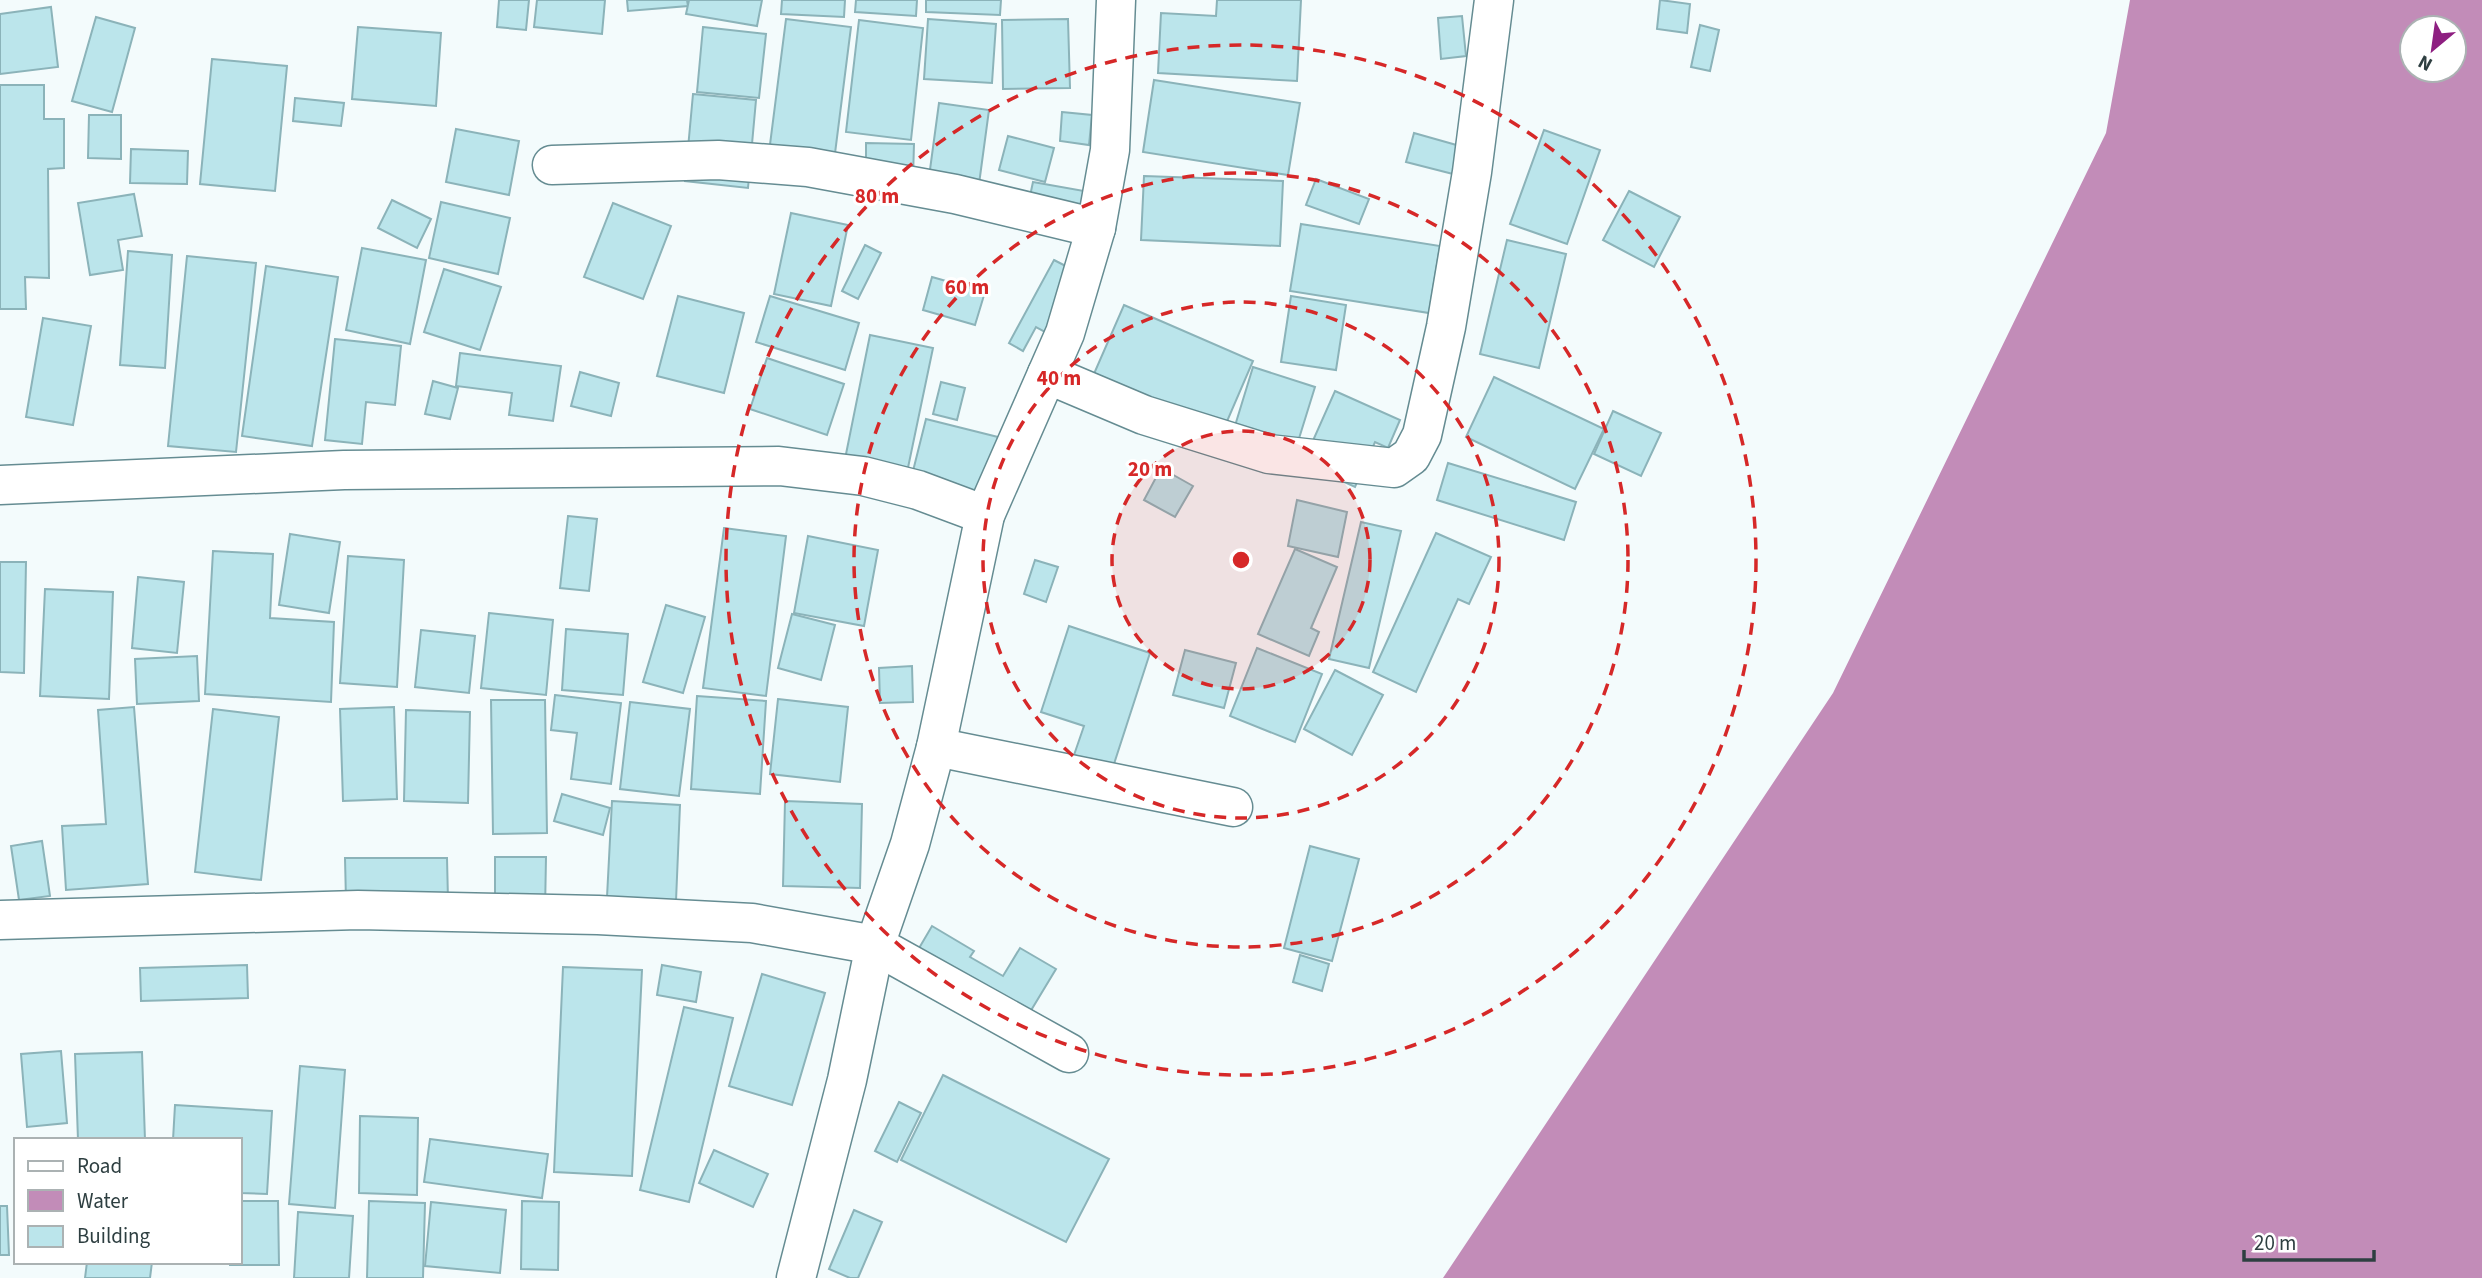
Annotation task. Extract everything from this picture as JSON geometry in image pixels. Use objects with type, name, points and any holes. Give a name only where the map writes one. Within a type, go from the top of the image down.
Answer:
[{"type":"street","points":[[796,1278],[844,1092],[874,945],[910,844],[936,747],[985,515],[1065,333],[1096,228],[1110,150],[1116,0]]},
{"type":"street","points":[[1047,374],[1144,415],[1269,454],[1394,468],[1411,456],[1422,435],[1446,327],[1472,172],[1494,0]]},
{"type":"street","points":[[552,165],[718,160],[808,167],[956,194],[1096,228]]},
{"type":"street","points":[[0,485],[344,470],[779,466],[863,476],[918,490],[985,515]]},
{"type":"street","points":[[936,747],[1233,807]]},
{"type":"street","points":[[0,920],[358,910],[598,915],[752,923],[874,945],[1069,1053]]},
{"type":"water","points":[[2130,0],[2482,0],[2482,1278],[1443,1278],[1833,693],[2106,133]]},
{"type":"building","points":[[499,0],[529,0],[526,30],[497,27]]},
{"type":"building","points":[[537,0],[605,0],[602,34],[534,27]]},
{"type":"building","points":[[627,0],[687,0],[688,6],[628,11]]},
{"type":"building","points":[[689,0],[762,0],[757,26],[686,14]]},
{"type":"building","points":[[782,0],[845,0],[844,17],[781,14]]},
{"type":"building","points":[[856,0],[917,0],[916,16],[855,12]]},
{"type":"building","points":[[926,0],[1001,0],[1000,15],[926,12]]},
{"type":"building","points":[[1217,0],[1301,0],[1297,81],[1158,73],[1161,13],[1216,16]]},
{"type":"building","points":[[1660,0],[1690,4],[1687,33],[1657,29]]},
{"type":"building","points":[[51,7],[58,67],[0,74],[0,14]]},
{"type":"building","points":[[1462,16],[1466,56],[1441,59],[1438,18]]},
{"type":"building","points":[[96,17],[135,28],[112,112],[72,101]]},
{"type":"building","points":[[786,19],[851,27],[832,177],[767,168]]},
{"type":"building","points":[[928,19],[996,24],[992,83],[924,79]]},
{"type":"building","points":[[1068,19],[1070,88],[1003,89],[1002,20]]},
{"type":"building","points":[[859,20],[923,28],[911,140],[846,132]]},
{"type":"building","points":[[1700,25],[1719,30],[1710,71],[1691,67]]},
{"type":"building","points":[[358,27],[441,33],[436,106],[352,99]]},
{"type":"building","points":[[703,27],[766,34],[759,98],[697,92]]},
{"type":"building","points":[[212,59],[287,66],[275,191],[200,184]]},
{"type":"building","points":[[1154,80],[1300,103],[1288,175],[1143,152]]},
{"type":"building","points":[[0,85],[44,85],[44,119],[64,119],[64,168],[48,169],[49,278],[25,277],[26,309],[0,309]]},
{"type":"building","points":[[693,94],[756,100],[748,188],[685,181]]},
{"type":"building","points":[[295,98],[344,103],[341,126],[293,121]]},
{"type":"building","points":[[939,103],[989,110],[979,184],[929,177]]},
{"type":"building","points":[[1062,112],[1092,115],[1089,145],[1060,141]]},
{"type":"building","points":[[89,115],[121,115],[121,159],[88,158]]},
{"type":"building","points":[[456,129],[519,141],[509,195],[446,182]]},
{"type":"building","points":[[1544,130],[1600,150],[1567,244],[1510,224]]},
{"type":"building","points":[[1414,133],[1460,146],[1453,174],[1406,162]]},
{"type":"building","points":[[1008,136],[1054,148],[1045,182],[999,170]]},
{"type":"building","points":[[866,143],[914,144],[913,178],[866,176]]},
{"type":"building","points":[[131,149],[188,151],[187,184],[130,183]]},
{"type":"building","points":[[1144,176],[1283,181],[1280,246],[1141,240]]},
{"type":"building","points":[[1316,179],[1369,199],[1359,224],[1306,205]]},
{"type":"building","points":[[1033,182],[1084,191],[1075,234],[1024,224]]},
{"type":"building","points":[[1629,191],[1680,217],[1654,267],[1603,240]]},
{"type":"building","points":[[134,194],[142,236],[118,240],[123,270],[90,275],[78,203]]},
{"type":"building","points":[[392,200],[431,219],[417,248],[378,228]]},
{"type":"building","points":[[441,202],[510,218],[498,274],[429,258]]},
{"type":"building","points":[[613,203],[671,226],[643,299],[584,277]]},
{"type":"building","points":[[791,213],[848,225],[831,306],[774,294]]},
{"type":"building","points":[[1301,224],[1440,246],[1429,313],[1290,291]]},
{"type":"building","points":[[1507,240],[1566,254],[1539,368],[1480,354]]},
{"type":"building","points":[[865,245],[881,253],[858,299],[842,291]]},
{"type":"building","points":[[362,248],[426,260],[410,344],[346,330]]},
{"type":"building","points":[[128,251],[172,255],[165,368],[120,365]]},
{"type":"building","points":[[187,256],[256,263],[236,452],[168,446]]},
{"type":"building","points":[[1054,260],[1091,279],[1058,339],[1036,327],[1023,351],[1009,343]]},
{"type":"building","points":[[266,266],[338,277],[312,446],[242,436]]},
{"type":"building","points":[[444,269],[501,287],[480,350],[424,332]]},
{"type":"building","points":[[932,277],[985,292],[975,325],[923,310]]},
{"type":"building","points":[[678,296],[744,313],[724,393],[657,376]]},
{"type":"building","points":[[770,296],[859,323],[845,370],[756,342]]},
{"type":"building","points":[[1291,296],[1346,305],[1336,370],[1281,362]]},
{"type":"building","points":[[1124,305],[1253,361],[1222,433],[1093,376]]},
{"type":"building","points":[[43,318],[91,326],[73,425],[26,417]]},
{"type":"building","points":[[870,335],[933,348],[905,482],[843,469]]},
{"type":"building","points":[[335,339],[401,346],[395,405],[366,402],[362,444],[325,440]]},
{"type":"building","points":[[460,353],[561,366],[553,421],[509,415],[512,393],[456,386]]},
{"type":"building","points":[[767,358],[844,384],[827,435],[750,409]]},
{"type":"building","points":[[1253,367],[1315,387],[1292,461],[1230,442]]},
{"type":"building","points":[[580,372],[619,383],[611,416],[571,406]]},
{"type":"building","points":[[1494,377],[1604,429],[1575,489],[1466,437]]},
{"type":"building","points":[[433,381],[458,388],[450,419],[425,414]]},
{"type":"building","points":[[941,382],[965,388],[957,420],[933,414]]},
{"type":"building","points":[[1335,391],[1400,420],[1388,448],[1375,442],[1355,487],[1303,463]]},
{"type":"building","points":[[1613,411],[1661,433],[1641,476],[1594,454]]},
{"type":"building","points":[[926,419],[998,437],[982,501],[910,483]]},
{"type":"building","points":[[1448,463],[1576,502],[1564,540],[1437,500]]},
{"type":"building","points":[[1161,468],[1193,486],[1175,517],[1144,500]]},
{"type":"building","points":[[1297,500],[1347,512],[1338,557],[1288,546]]},
{"type":"building","points":[[568,516],[597,519],[589,591],[560,588]]},
{"type":"building","points":[[1361,522],[1401,531],[1369,668],[1329,659]]},
{"type":"building","points":[[724,528],[786,536],[766,696],[703,688]]},
{"type":"building","points":[[1436,533],[1491,557],[1469,604],[1458,599],[1416,692],[1373,672]]},
{"type":"building","points":[[290,534],[340,542],[329,613],[279,605]]},
{"type":"building","points":[[808,536],[878,550],[864,626],[794,613]]},
{"type":"building","points":[[1295,549],[1337,567],[1311,628],[1319,632],[1309,656],[1258,634]]},
{"type":"building","points":[[213,551],[273,554],[270,618],[334,622],[331,702],[205,694]]},
{"type":"building","points":[[348,556],[404,560],[397,687],[340,683]]},
{"type":"building","points":[[1035,560],[1058,567],[1046,602],[1024,594]]},
{"type":"building","points":[[0,562],[26,562],[24,673],[0,672]]},
{"type":"building","points":[[138,577],[184,582],[177,653],[132,648]]},
{"type":"building","points":[[45,589],[113,592],[109,699],[40,696]]},
{"type":"building","points":[[666,605],[705,617],[683,693],[643,682]]},
{"type":"building","points":[[489,613],[553,620],[546,695],[481,688]]},
{"type":"building","points":[[792,614],[835,625],[821,680],[778,668]]},
{"type":"building","points":[[1069,626],[1150,653],[1113,767],[1074,755],[1084,726],[1041,712]]},
{"type":"building","points":[[566,629],[628,634],[623,695],[562,690]]},
{"type":"building","points":[[421,630],[475,636],[469,693],[415,687]]},
{"type":"building","points":[[1257,648],[1322,674],[1295,742],[1230,716]]},
{"type":"building","points":[[1185,650],[1236,663],[1224,708],[1173,695]]},
{"type":"building","points":[[197,656],[199,701],[137,704],[135,659]]},
{"type":"building","points":[[912,666],[913,702],[880,703],[879,668]]},
{"type":"building","points":[[1335,670],[1383,695],[1352,755],[1304,729]]},
{"type":"building","points":[[555,695],[621,703],[611,784],[571,779],[577,733],[551,730]]},
{"type":"building","points":[[697,696],[766,701],[760,794],[691,789]]},
{"type":"building","points":[[778,699],[848,707],[840,782],[770,774]]},
{"type":"building","points":[[491,700],[545,700],[547,833],[493,834]]},
{"type":"building","points":[[630,702],[690,709],[679,796],[620,789]]},
{"type":"building","points":[[134,707],[148,884],[66,890],[62,826],[106,824],[98,710]]},
{"type":"building","points":[[394,707],[397,799],[343,801],[340,709]]},
{"type":"building","points":[[213,709],[279,717],[261,880],[195,872]]},
{"type":"building","points":[[406,710],[470,712],[468,803],[404,801]]},
{"type":"building","points":[[562,794],[610,808],[603,835],[554,821]]},
{"type":"building","points":[[612,801],[680,805],[676,901],[607,897]]},
{"type":"building","points":[[785,801],[862,804],[860,888],[783,886]]},
{"type":"building","points":[[42,841],[50,896],[19,900],[11,846]]},
{"type":"building","points":[[1310,846],[1359,859],[1332,961],[1284,948]]},
{"type":"building","points":[[495,857],[546,857],[545,912],[495,911]]},
{"type":"building","points":[[345,858],[447,858],[448,900],[346,901]]},
{"type":"building","points":[[932,926],[974,951],[970,957],[1003,976],[1020,948],[1056,969],[1018,1032],[908,967]]},
{"type":"building","points":[[1300,955],[1329,964],[1322,991],[1293,982]]},
{"type":"building","points":[[247,965],[248,998],[141,1001],[140,968]]},
{"type":"building","points":[[662,965],[701,972],[696,1002],[657,995]]},
{"type":"building","points":[[563,967],[642,970],[632,1176],[554,1172]]},
{"type":"building","points":[[762,974],[825,993],[792,1105],[729,1086]]},
{"type":"building","points":[[684,1007],[733,1018],[689,1202],[640,1190]]},
{"type":"building","points":[[61,1051],[67,1123],[27,1127],[21,1054]]},
{"type":"building","points":[[142,1052],[145,1138],[78,1138],[75,1054]]},
{"type":"building","points":[[300,1066],[345,1070],[335,1208],[289,1204]]},
{"type":"building","points":[[943,1075],[1109,1159],[1066,1242],[901,1160]]},
{"type":"building","points":[[899,1102],[921,1113],[897,1162],[875,1151]]},
{"type":"building","points":[[175,1105],[272,1111],[267,1194],[242,1193],[242,1138],[173,1138]]},
{"type":"building","points":[[360,1116],[418,1118],[417,1195],[359,1193]]},
{"type":"building","points":[[430,1139],[548,1154],[542,1198],[424,1182]]},
{"type":"building","points":[[714,1150],[768,1174],[753,1207],[699,1183]]},
{"type":"building","points":[[242,1201],[278,1201],[279,1265],[230,1265],[242,1264]]},
{"type":"building","points":[[369,1201],[425,1203],[423,1278],[367,1278]]},
{"type":"building","points":[[522,1201],[559,1202],[558,1270],[521,1269]]},
{"type":"building","points":[[431,1202],[506,1210],[500,1273],[425,1266]]},
{"type":"building","points":[[0,1206],[7,1206],[9,1255],[0,1255]]},
{"type":"building","points":[[854,1210],[882,1222],[858,1278],[850,1278],[829,1269]]},
{"type":"building","points":[[298,1212],[353,1216],[349,1278],[294,1278]]},
{"type":"building","points":[[87,1264],[152,1264],[150,1278],[85,1278]]}]
